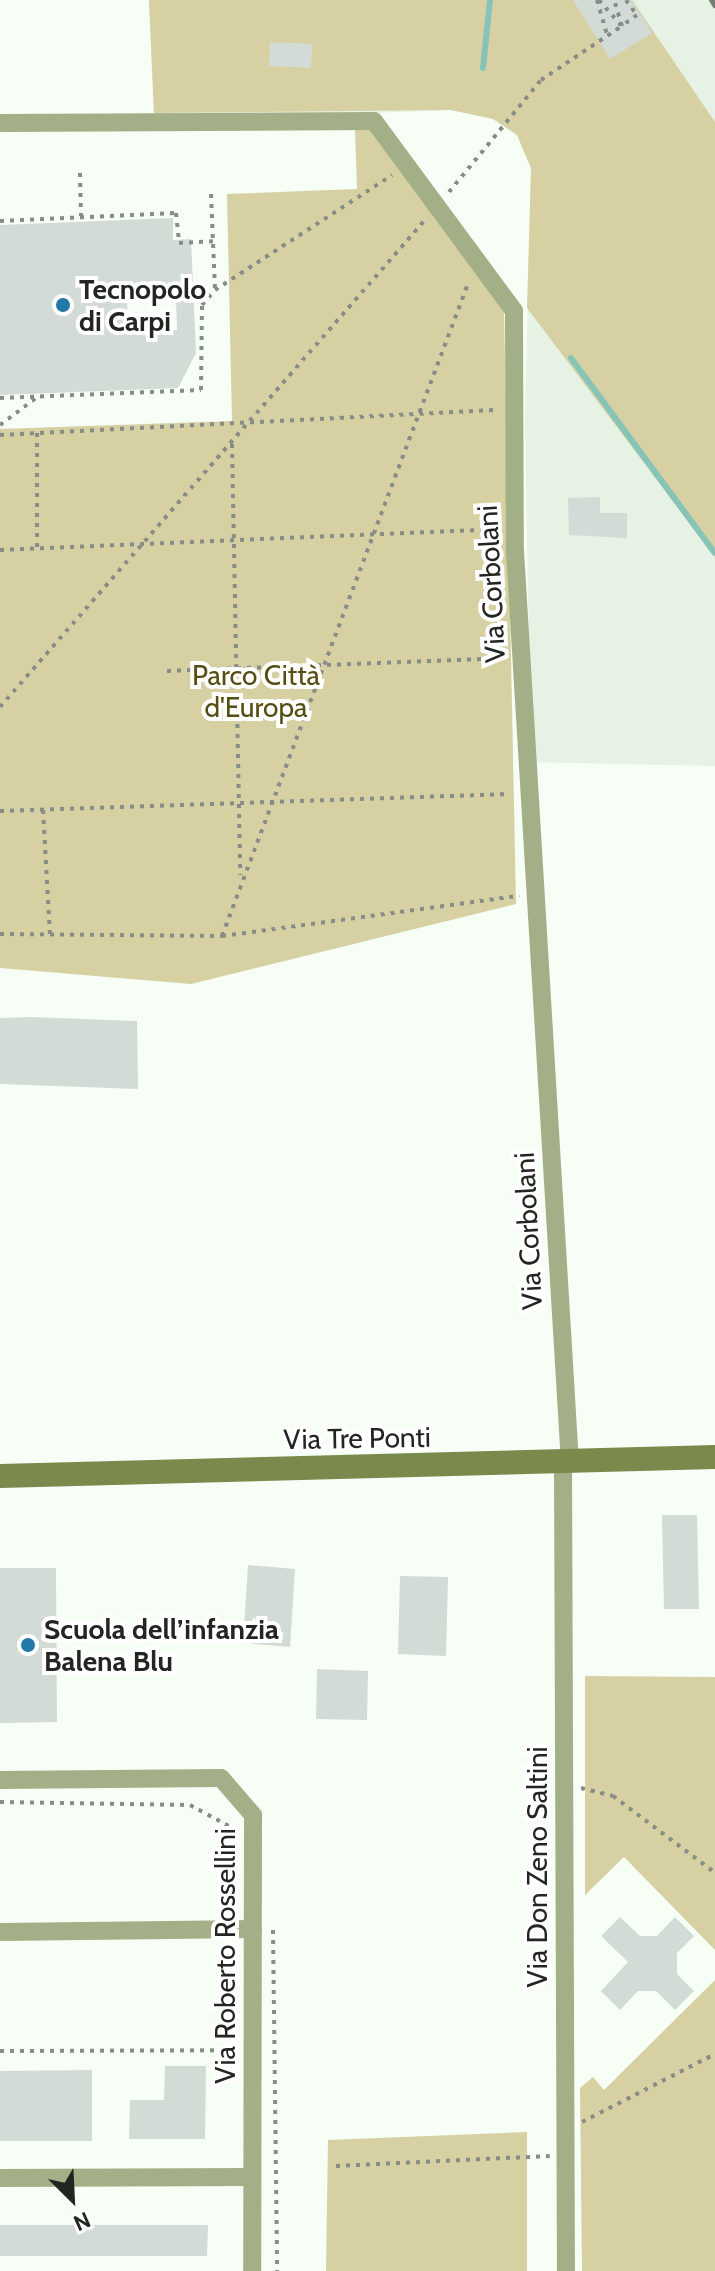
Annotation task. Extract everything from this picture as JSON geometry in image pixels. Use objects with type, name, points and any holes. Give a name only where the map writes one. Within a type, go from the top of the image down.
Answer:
[{"type":"street","name":"Via Corbolani","points":[[0,123],[374,121],[514,311],[515,551],[566,1463]]},
{"type":"street","name":"Via Tre Ponti","points":[[0,1476],[715,1457]]},
{"type":"street","name":"Via Don Zeno Saltini","points":[[566,1463],[566,2271]]},
{"type":"street","name":"Via Roberto Rossellini","points":[[0,1780],[221,1778],[253,1815],[261,1924],[253,2050],[252,2271]]},
{"type":"street","points":[[0,1932],[261,1924]]},
{"type":"street","points":[[0,2178],[252,2177]]},
{"type":"path","points":[[598,0],[624,24]]},
{"type":"path","points":[[598,0],[607,36]]},
{"type":"path","points":[[614,0],[624,24]]},
{"type":"path","points":[[0,707],[438,206],[541,80],[637,15],[626,0]]},
{"type":"path","points":[[0,398],[201,390],[202,305],[215,290],[407,165]]},
{"type":"path","points":[[80,173],[81,216]]},
{"type":"path","points":[[211,194],[215,290]]},
{"type":"path","points":[[0,221],[176,213],[179,243],[213,241]]},
{"type":"path","points":[[222,936],[240,880],[477,260]]},
{"type":"path","points":[[0,425],[38,396]]},
{"type":"path","points":[[0,435],[501,410]]},
{"type":"path","points":[[37,433],[37,548]]},
{"type":"path","points":[[232,442],[240,880]]},
{"type":"path","points":[[0,550],[500,529]]},
{"type":"path","points":[[167,671],[504,658]]},
{"type":"path","points":[[0,811],[513,794]]},
{"type":"path","points":[[43,810],[50,936]]},
{"type":"path","points":[[0,934],[222,936],[519,896]]},
{"type":"path","points":[[564,1784],[613,1796],[715,1873]]},
{"type":"path","points":[[0,1802],[190,1805],[225,1830],[253,1831]]},
{"type":"path","points":[[261,1924],[277,1947],[277,2271]]},
{"type":"path","points":[[0,2051],[253,2050]]},
{"type":"path","points":[[566,2128],[715,2054]]},
{"type":"path","points":[[336,2166],[566,2156]]},
{"type":"shaded area","points":[[149,0],[715,0],[715,766],[531,762],[525,424],[531,169],[517,135],[493,119],[451,110],[154,121]]},
{"type":"green space","points":[[149,0],[632,0],[715,122],[715,557],[527,308],[531,168],[517,135],[493,119],[451,110],[154,113]]},
{"type":"green space","name":"Parco Città d'Europa","points":[[355,129],[374,129],[504,309],[516,904],[191,984],[0,968],[0,429],[232,421],[227,194],[357,189]]},
{"type":"green space","points":[[585,1676],[715,1677],[715,1950],[624,1857],[585,1895]]},
{"type":"green space","points":[[715,1980],[715,2271],[582,2271],[580,2088],[593,2077],[604,2090]]},
{"type":"green space","points":[[527,2132],[527,2271],[326,2271],[328,2140]]},
{"type":"building","points":[[573,0],[631,0],[652,33],[610,59]]},
{"type":"building","points":[[270,42],[312,44],[311,68],[269,66]]},
{"type":"building","name":"Tecnopolo di Carpi","points":[[173,218],[173,240],[191,239],[196,353],[178,388],[0,395],[0,225]],"holes":[[[176,299],[177,330],[128,332],[127,300]]]},
{"type":"building","points":[[600,497],[600,513],[627,513],[627,538],[569,535],[568,498]]},
{"type":"building","points":[[0,1018],[137,1021],[138,1089],[0,1084]]},
{"type":"building","points":[[662,1515],[697,1515],[699,1609],[664,1609]]},
{"type":"building","points":[[248,1565],[295,1569],[290,1647],[243,1643]]},
{"type":"building","name":"Scuola dell’infanzia Balena Blu","points":[[0,1568],[56,1568],[57,1722],[0,1723]]},
{"type":"building","points":[[400,1576],[448,1577],[446,1656],[398,1654]]},
{"type":"building","points":[[317,1669],[368,1671],[367,1720],[316,1719]]},
{"type":"building","points":[[620,1917],[640,1936],[657,1936],[675,1917],[694,1936],[677,1953],[677,1974],[694,1991],[675,2010],[656,1991],[638,1991],[620,2010],[601,1991],[628,1962],[601,1936]]},
{"type":"building","points":[[165,2066],[206,2066],[205,2139],[129,2139],[130,2100],[164,2100]]},
{"type":"building","points":[[92,2070],[92,2141],[0,2141],[0,2071]]},
{"type":"building","points":[[0,2225],[208,2225],[207,2256],[0,2256]]},
{"type":"waterway","points":[[483,68],[490,0]]},
{"type":"waterway","points":[[571,358],[715,553]]},
{"type":"railway","points":[[712,0],[715,5]]},
{"type":"place","name":"Tecnopolo di Carpi","points":[[63,305]]},
{"type":"place","name":"Scuola dell’infanzia Balena Blu","points":[[28,1645]]}]
